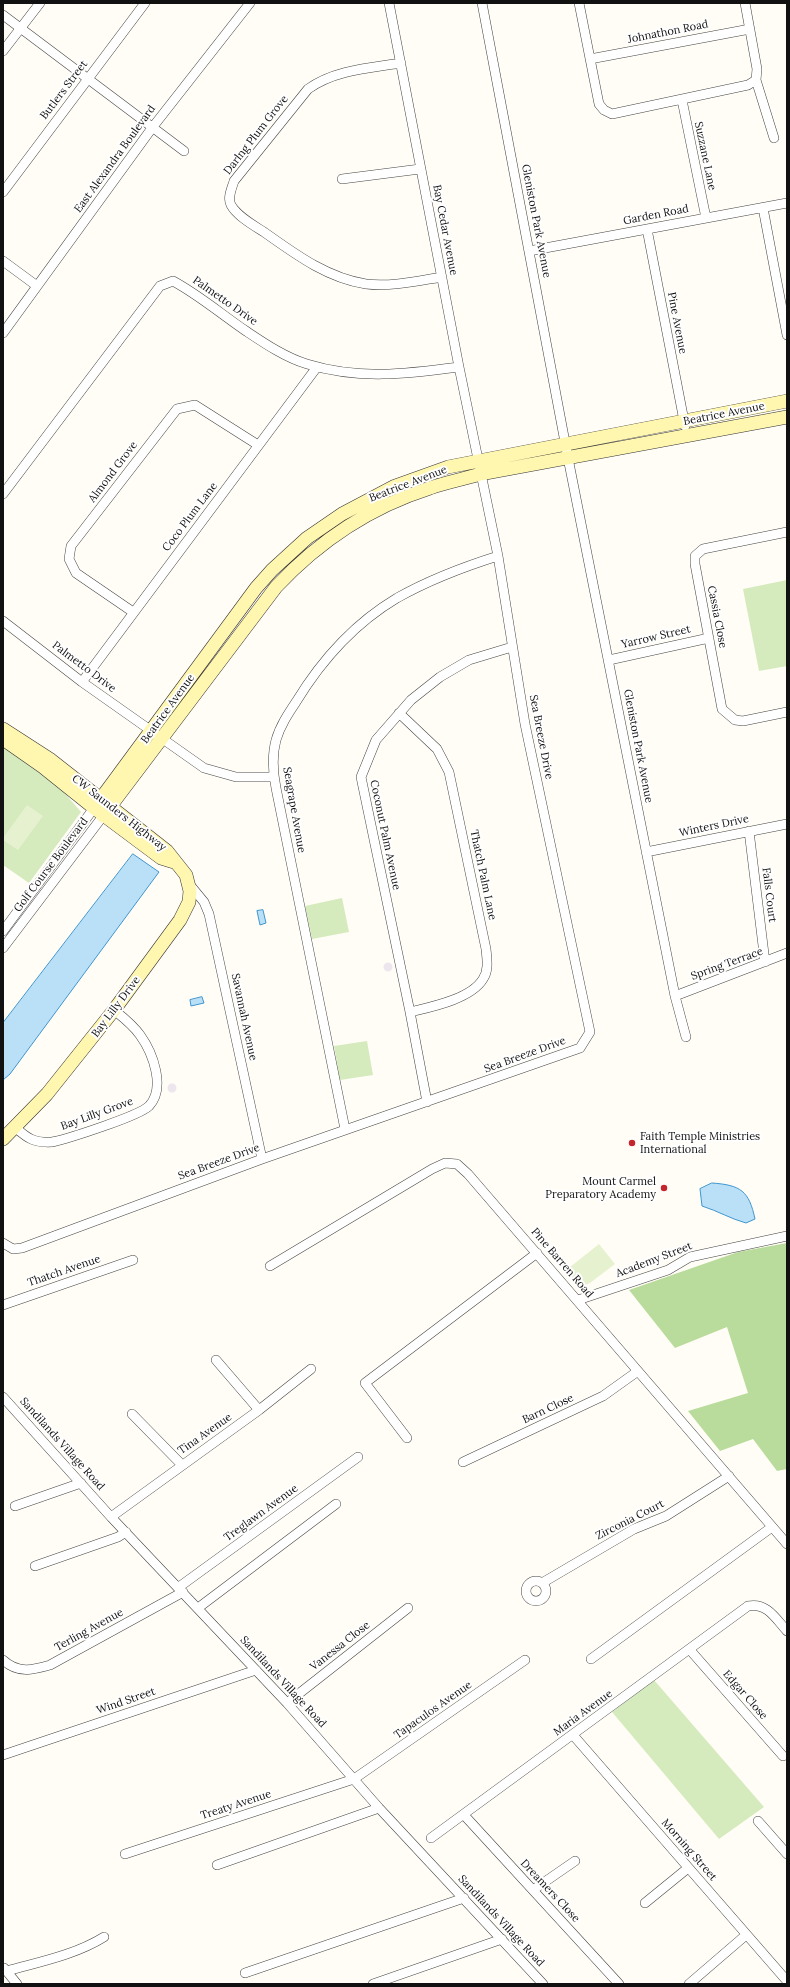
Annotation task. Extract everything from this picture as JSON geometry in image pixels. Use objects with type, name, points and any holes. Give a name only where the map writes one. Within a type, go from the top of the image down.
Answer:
[{"type":"main road","name":"Beatrice Avenue","points":[[157,735],[256,588],[272,570],[307,538],[342,514],[394,486],[448,467],[787,401]]},
{"type":"main road","name":"Beatrice Avenue","points":[[102,807],[157,735],[276,587],[294,568],[328,539],[358,519],[392,502],[430,488],[480,474],[787,417]]},
{"type":"main road","name":"CW Saunders Highway","points":[[3,729],[51,760],[102,807]]},
{"type":"main road","name":"CW Saunders Highway","points":[[3,739],[167,851],[174,862],[184,871],[190,885]]},
{"type":"main road","name":"Bay Lilly Drive","points":[[3,1139],[16,1128],[47,1094],[114,1010],[180,920],[189,902],[190,885]]},
{"type":"street","points":[[3,51],[40,3]]},
{"type":"street","name":"Butlers Street","points":[[3,192],[145,3]]},
{"type":"street","name":"East Alexandra Boulevard","points":[[3,333],[152,128],[250,3]]},
{"type":"street","name":"Bay Cedar Avenue","points":[[389,3],[420,169],[478,461]]},
{"type":"street","name":"Gleniston Park Avenue","points":[[482,3],[565,444],[675,996],[686,1038]]},
{"type":"street","points":[[580,3],[599,104],[612,114],[682,100],[748,84],[756,80]]},
{"type":"street","points":[[745,3],[757,69],[756,80],[774,138]]},
{"type":"street","points":[[3,15],[184,152]]},
{"type":"street","name":"Johnathon Road","points":[[590,58],[750,29]]},
{"type":"street","name":"Darlng Plum Grove","points":[[400,63],[331,76],[319,81],[308,89],[234,181],[230,192],[230,204],[237,213],[253,225],[309,263],[345,279],[382,285],[442,277]]},
{"type":"street","name":"Suzzane Lane","points":[[682,100],[706,218]]},
{"type":"street","points":[[342,179],[420,169]]},
{"type":"street","name":"Garden Road","points":[[529,251],[787,203]]},
{"type":"street","points":[[763,208],[787,335]]},
{"type":"street","name":"Pine Avenue","points":[[647,229],[687,436]]},
{"type":"street","points":[[3,260],[37,286]]},
{"type":"street","name":"Palmetto Drive","points":[[3,494],[160,286],[173,281],[193,291],[221,314],[272,348],[306,364],[344,373],[393,375],[459,367]]},
{"type":"street","name":"Coco Plum Lane","points":[[82,682],[317,367]]},
{"type":"street","name":"Almond Grove","points":[[133,612],[76,573],[69,559],[71,546],[177,409],[196,405],[258,445]]},
{"type":"street","name":"Sea Breeze Drive","points":[[3,1243],[12,1249],[22,1248],[345,1129],[580,1048],[590,1032],[525,724],[498,556],[478,461]]},
{"type":"street","name":"Cassia Close","points":[[787,532],[714,545],[703,549],[695,556],[695,564],[722,709],[735,720],[743,721],[787,712]]},
{"type":"street","name":"Seagrape Avenue","points":[[345,1129],[274,777],[276,741],[287,716],[317,671],[352,632],[374,613],[419,586],[463,568],[498,556]]},
{"type":"street","name":"Palmetto Drive","points":[[3,621],[82,682],[198,764],[212,771],[236,777],[274,777]]},
{"type":"street","name":"Yarrow Street","points":[[609,660],[709,638]]},
{"type":"street","name":"Coconut Palm Avenue","points":[[427,1102],[410,1012],[361,777],[376,740],[411,700],[440,677],[469,660],[512,647]]},
{"type":"street","name":"Thatch Palm Lane","points":[[400,713],[437,749],[449,772],[486,949],[487,966],[483,979],[474,988],[446,1002],[410,1012]]},
{"type":"street","name":"Golf Course Boulevard","points":[[3,931],[102,807]]},
{"type":"street","name":"Golf Course Boulevard","points":[[3,948],[102,807]]},
{"type":"street","name":"Winters Drive","points":[[646,852],[787,824]]},
{"type":"street","name":"Falls Court","points":[[749,831],[765,962]]},
{"type":"street","name":"Savannah Avenue","points":[[190,885],[204,902],[209,914],[262,1159]]},
{"type":"street","name":"Spring Terrace","points":[[675,996],[787,954]]},
{"type":"street","name":"Bay Lilly Grove","points":[[16,1128],[30,1140],[52,1142],[135,1114],[150,1105],[155,1096],[157,1081],[150,1051],[134,1028],[114,1010]]},
{"type":"street","name":"Pine Barren Road","points":[[270,1266],[432,1169],[445,1164],[457,1164],[468,1174],[578,1300],[787,1544]]},
{"type":"street","name":"Academy Street","points":[[578,1300],[668,1270],[690,1256],[787,1236]]},
{"type":"street","points":[[407,1438],[365,1382],[537,1253]]},
{"type":"street","name":"Thatch Avenue","points":[[3,1305],[133,1260]]},
{"type":"street","points":[[216,1360],[259,1410]]},
{"type":"street","name":"Tina Avenue","points":[[111,1516],[259,1410],[311,1369]]},
{"type":"street","name":"Barn Close","points":[[463,1462],[603,1396],[638,1371]]},
{"type":"street","name":"Sandilands Village Road","points":[[3,1397],[111,1516],[287,1703],[379,1808],[543,1984]]},
{"type":"street","points":[[132,1414],[182,1465]]},
{"type":"street","name":"Treglawn Avenue","points":[[181,1589],[358,1457]]},
{"type":"street","name":"Zirconia Court","points":[[542,1583],[634,1529],[666,1516],[729,1476]]},
{"type":"street","points":[[15,1506],[81,1483]]},
{"type":"street","points":[[198,1608],[336,1504]]},
{"type":"street","points":[[591,1659],[772,1527]]},
{"type":"street","points":[[35,1566],[118,1537],[126,1532]]},
{"type":"street","name":"Terling Avenue","points":[[3,1660],[22,1670],[31,1670],[50,1665],[181,1589]]},
{"type":"street","name":"Maria Avenue","points":[[431,1838],[690,1650],[748,1606],[757,1604],[767,1609],[787,1631]]},
{"type":"street","name":"Vanessa Close","points":[[287,1703],[408,1608]]},
{"type":"street","name":"Edgar Close","points":[[690,1650],[783,1756]]},
{"type":"street","name":"Tapaculos Avenue","points":[[354,1779],[525,1660]]},
{"type":"street","name":"Wind Street","points":[[3,1755],[256,1670]]},
{"type":"street","name":"Morning Street","points":[[573,1735],[787,1981]]},
{"type":"street","name":"Treaty Avenue","points":[[125,1854],[354,1779]]},
{"type":"street","points":[[217,1865],[379,1808]]},
{"type":"street","name":"Dreamers Close","points":[[464,1815],[619,1984]]},
{"type":"street","points":[[758,1821],[787,1854]]},
{"type":"street","points":[[533,1890],[575,1861]]},
{"type":"street","points":[[645,1903],[688,1868]]},
{"type":"street","points":[[245,1973],[464,1898]]},
{"type":"street","points":[[689,1984],[746,1935]]},
{"type":"street","points":[[17,1984],[5,1969],[72,1952],[104,1937]]},
{"type":"street","points":[[373,1984],[502,1940]]},
{"type":"shaded area","points":[[388,962],[393,967],[388,972],[383,967]]},
{"type":"shaded area","points":[[172,1083],[177,1088],[172,1093],[167,1088]]},
{"type":"green space","points":[[787,580],[787,666],[759,671],[743,589]]},
{"type":"green space","points":[[3,745],[62,790],[81,812],[29,883],[3,865]]},
{"type":"green space","points":[[27,805],[43,816],[18,850],[3,840],[3,838]]},
{"type":"green space","points":[[342,898],[349,932],[312,939],[305,906]]},
{"type":"green space","points":[[367,1041],[373,1075],[340,1080],[334,1046]]},
{"type":"green space","points":[[787,1243],[787,1469],[777,1471],[753,1439],[720,1451],[688,1411],[748,1393],[727,1327],[675,1348],[629,1290],[738,1252]]},
{"type":"green space","points":[[599,1244],[615,1264],[590,1283],[578,1288],[565,1271]]},
{"type":"green space","points":[[654,1680],[764,1807],[719,1839],[612,1712]]},
{"type":"water","points":[[133,854],[159,872],[10,1074],[3,1080],[3,1023]]},
{"type":"water","points":[[263,910],[266,923],[260,925],[257,911]]},
{"type":"water","points":[[202,997],[204,1003],[191,1006],[190,1000]]},
{"type":"water","points":[[712,1183],[730,1186],[742,1191],[750,1202],[755,1219],[746,1223],[702,1206],[700,1189]]},
{"type":"place","name":"Faith Temple Ministries International","points":[[632,1143]]},
{"type":"place","name":"Mount Carmel Preparatory Academy","points":[[664,1188]]}]
